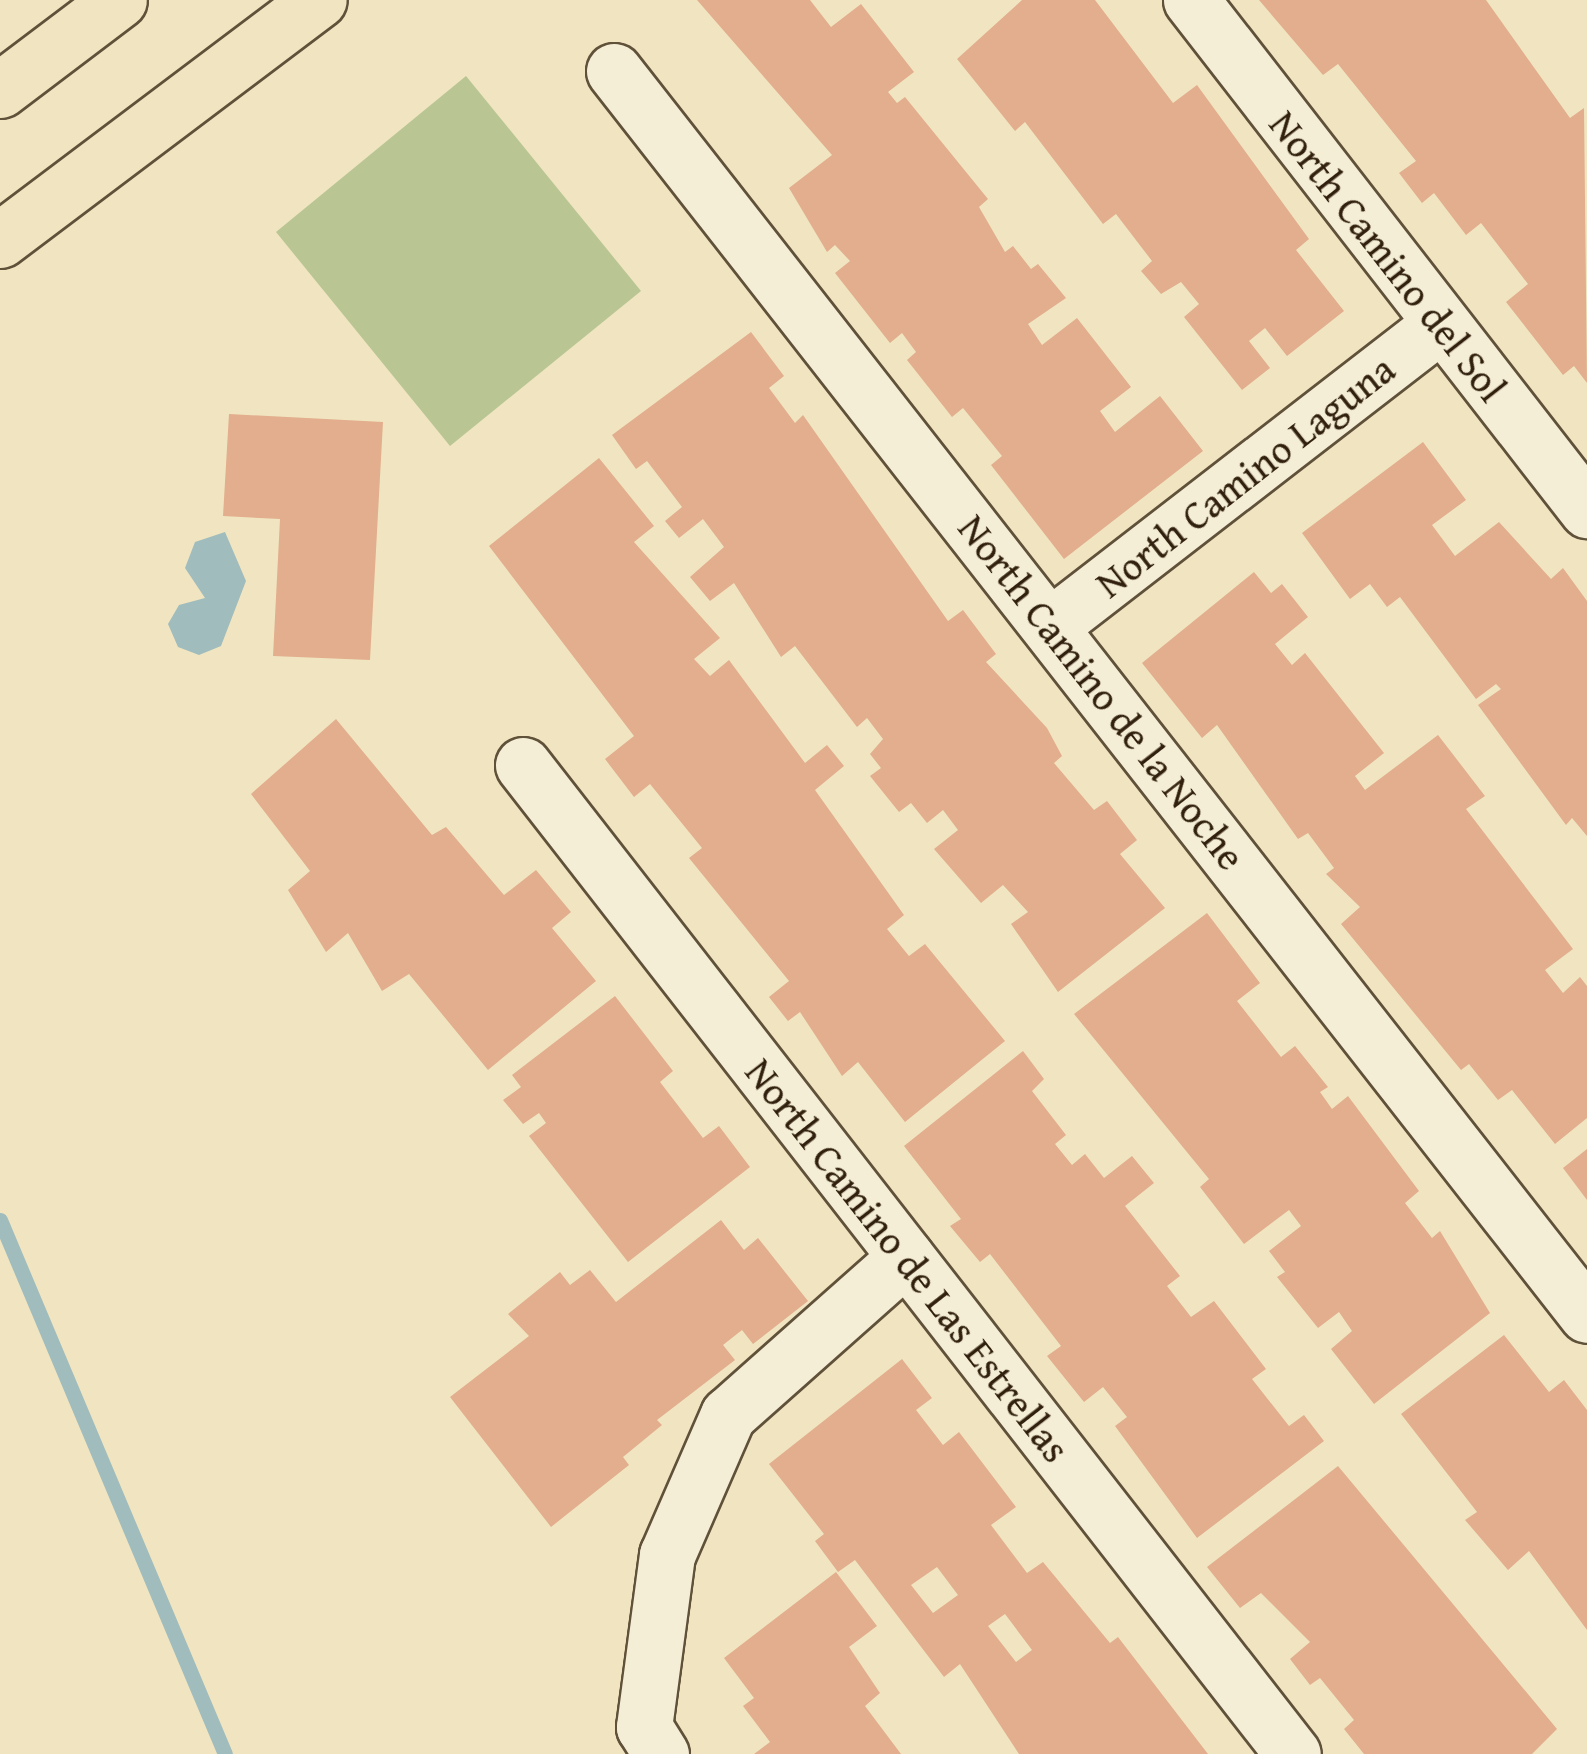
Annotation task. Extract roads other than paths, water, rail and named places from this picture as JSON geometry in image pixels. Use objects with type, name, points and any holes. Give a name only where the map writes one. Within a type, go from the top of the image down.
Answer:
[{"type":"main road","points":[[0,90],[120,0]]},
{"type":"main road","points":[[0,240],[319,0]]},
{"type":"street","name":"North Camino del Sol","points":[[1191,0],[1439,325],[1587,510]]},
{"type":"street","name":"North Camino de la Noche","points":[[614,71],[1587,1316]]},
{"type":"street","name":"North Camino Laguna","points":[[1050,626],[1439,325]]},
{"type":"street","name":"North Camino de Las Estrellas","points":[[523,765],[1293,1754]]},
{"type":"street","points":[[661,1754],[644,1728],[667,1555],[728,1415],[906,1257]]},
{"type":"water","points":[[225,532],[246,581],[221,646],[199,655],[178,647],[168,624],[179,605],[205,598],[185,568],[195,542]]},
{"type":"waterway","points":[[0,1220],[225,1754]]}]
